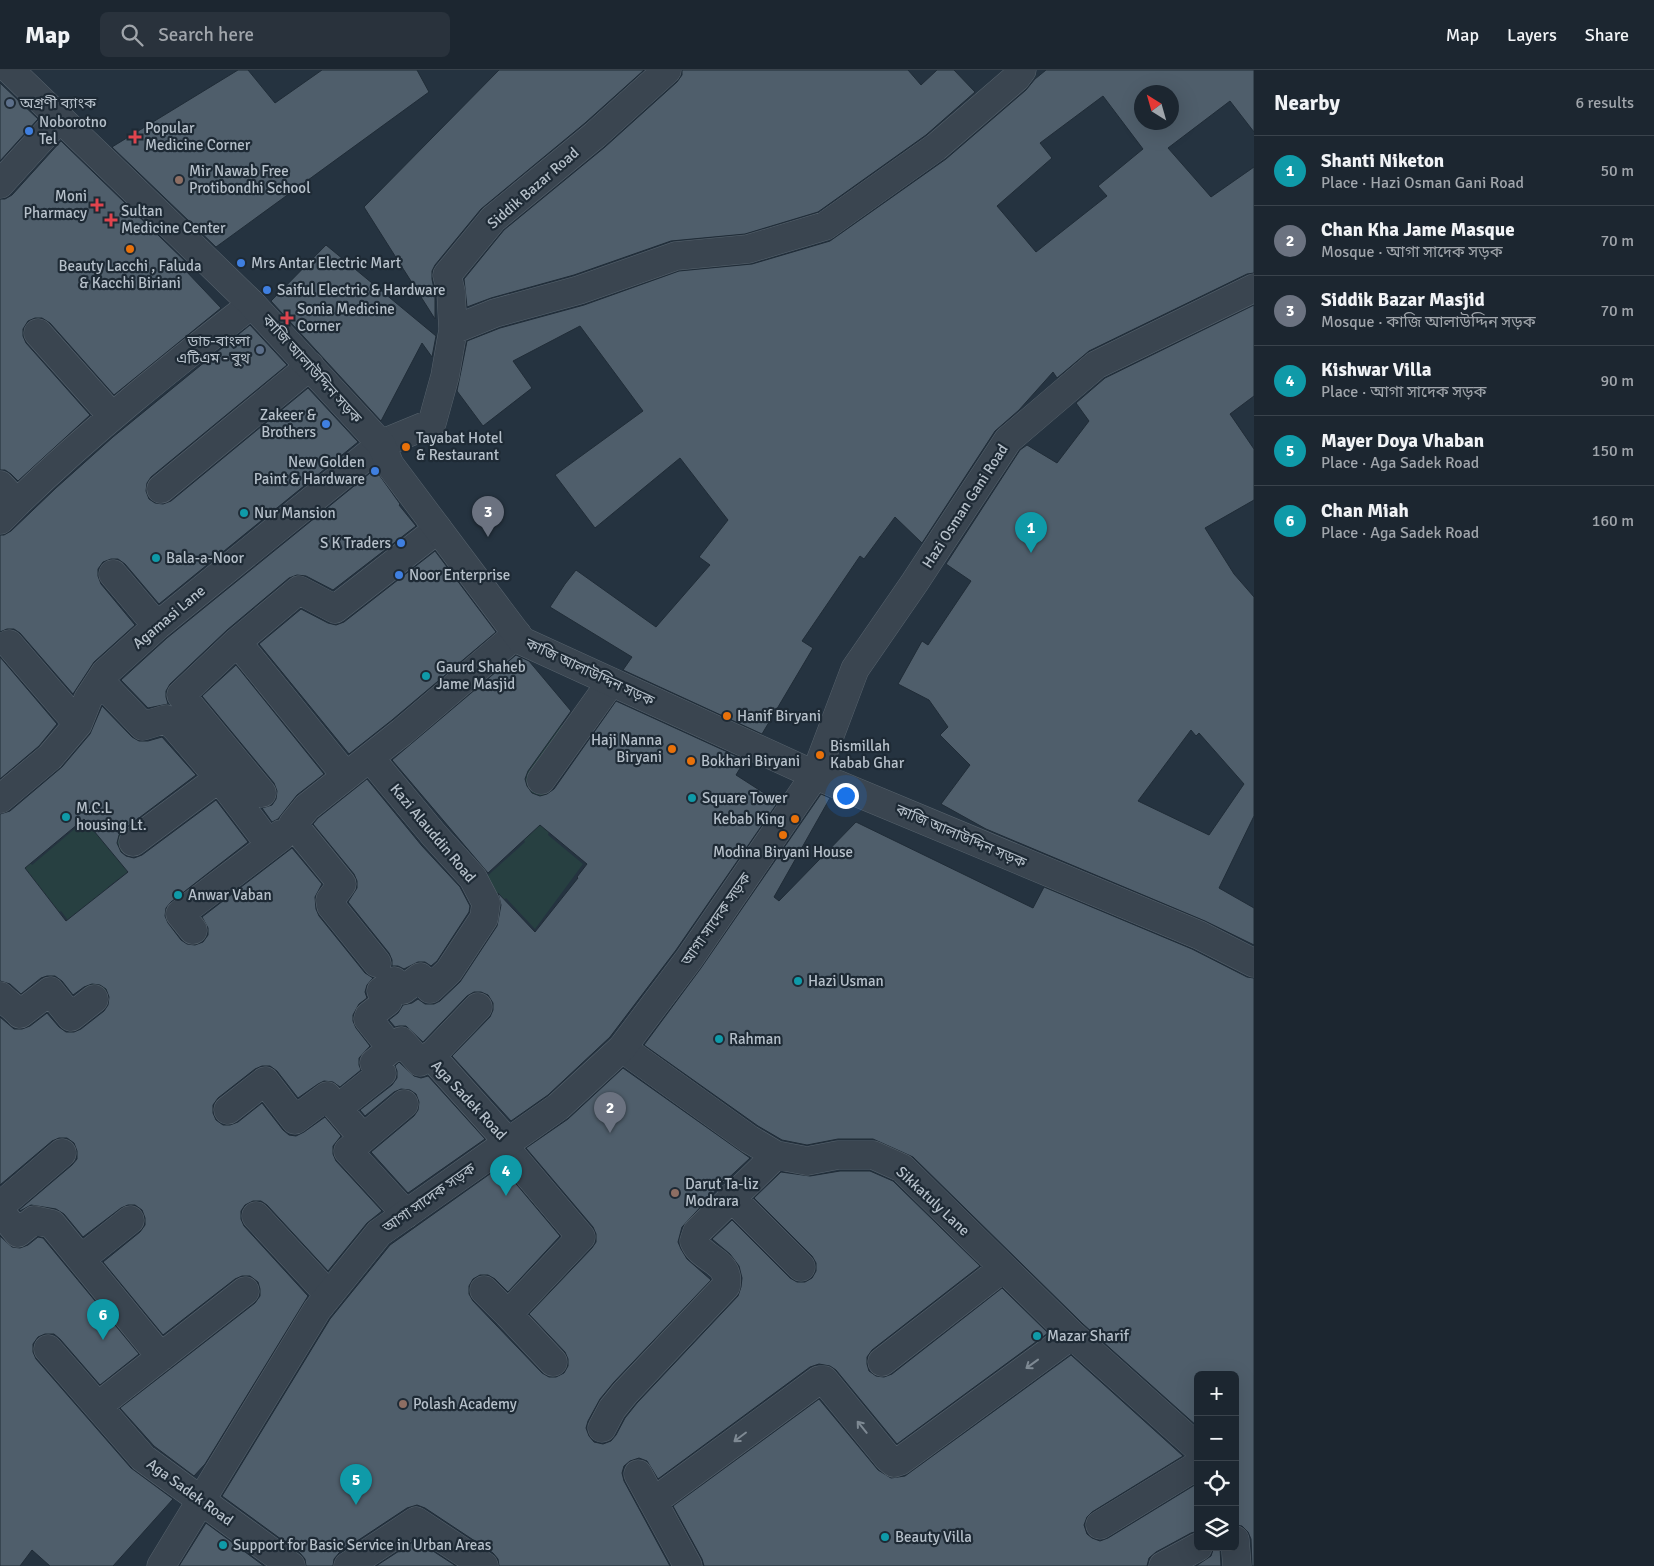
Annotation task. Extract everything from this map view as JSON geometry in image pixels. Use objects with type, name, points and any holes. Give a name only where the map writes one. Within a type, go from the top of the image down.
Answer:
[{"type":"street","name":"কাজি আলাউদ্দিন সড়ক","points":[[10,70],[252,304],[380,444],[390,465],[522,641],[815,775],[1199,935],[1254,963]]},
{"type":"street","name":"Siddik Bazar Road","points":[[380,444],[432,423],[445,376],[454,330],[447,275],[493,219],[595,135],[667,70]]},
{"type":"street","points":[[454,330],[494,313],[579,290],[676,256],[748,249],[825,226],[936,147],[1016,78],[1022,70]]},
{"type":"street","points":[[0,184],[60,118]]},
{"type":"street","name":"Hazi Osman Gani Road","points":[[815,775],[855,670],[1008,440],[1096,365],[1254,288]]},
{"type":"street","points":[[6,503],[54,467],[112,416],[252,304]]},
{"type":"street","points":[[38,333],[112,416]]},
{"type":"street","points":[[161,489],[310,366]]},
{"type":"street","name":"Agamasi Lane","points":[[0,799],[50,757],[78,724],[88,699],[105,674],[157,626],[380,444]]},
{"type":"street","points":[[262,793],[180,694],[237,642],[300,590],[335,609],[438,528]]},
{"type":"street","points":[[113,574],[157,626]]},
{"type":"street","points":[[377,963],[330,906],[330,900],[342,884],[293,824],[307,807],[370,758],[517,634]]},
{"type":"street","points":[[237,642],[346,776]]},
{"type":"street","points":[[9,644],[78,724]]},
{"type":"street","points":[[100,681],[143,726],[166,719],[176,728],[219,778],[270,845]]},
{"type":"street","points":[[541,780],[612,682]]},
{"type":"street","name":"Kazi Alauddin Road","points":[[370,758],[434,835],[473,878],[486,902],[484,918],[449,971],[430,989],[420,977],[403,990],[394,981],[381,991],[388,1001],[369,1016],[368,1019],[392,1048]]},
{"type":"street","name":"আগা সাদেক সড়ক","points":[[161,1566],[318,1310],[379,1233],[558,1108],[622,1048],[689,959],[815,775]]},
{"type":"street","points":[[133,842],[219,778]]},
{"type":"street","points":[[193,930],[180,914],[281,836],[281,828],[288,812],[320,787]]},
{"type":"street","points":[[0,996],[20,1014],[50,991],[71,1017],[94,999]]},
{"type":"street","points":[[338,1108],[382,1072],[374,1063],[401,1041],[419,1062],[428,1058],[478,1007]]},
{"type":"street","name":"Sikkatuly Lane","points":[[622,1048],[749,1139],[776,1156],[807,1161],[838,1155],[873,1155],[902,1168],[1072,1335],[1194,1444]]},
{"type":"street","name":"Aga Sadek Road","points":[[428,1058],[432,1057],[507,1144],[581,1238],[508,1314]]},
{"type":"street","points":[[228,1110],[265,1082],[296,1120],[327,1096],[364,1138]]},
{"type":"street","points":[[404,1104],[348,1151],[406,1214]]},
{"type":"street","points":[[62,1153],[3,1198],[18,1233],[34,1220],[52,1224],[161,1357]]},
{"type":"street","points":[[602,1428],[612,1409],[626,1392],[726,1286],[728,1278],[724,1268],[696,1248],[694,1241],[697,1232],[776,1156]]},
{"type":"street","points":[[732,1198],[802,1267]]},
{"type":"street","points":[[256,1216],[329,1295]]},
{"type":"street","points":[[81,1258],[130,1220]]},
{"type":"street","points":[[882,1362],[1003,1268]]},
{"type":"street","points":[[484,1290],[553,1362]]},
{"type":"street","points":[[98,1406],[245,1291]]},
{"type":"street","points":[[653,1502],[819,1380],[824,1380],[888,1458],[894,1463],[900,1461],[1072,1335]]},
{"type":"street","name":"Aga Sadek Road","points":[[48,1349],[143,1458],[291,1566]]},
{"type":"street","points":[[1100,1524],[1194,1467]]},
{"type":"street","points":[[638,1474],[688,1566]]},
{"type":"street","points":[[348,1566],[416,1521],[484,1566]]},
{"type":"street","points":[[1164,1566],[1194,1549]]},
{"type":"street","points":[[1236,1551],[1237,1566]]},
{"type":"green space","points":[[550,713],[572,736],[540,778],[550,799],[552,812],[548,835],[583,864],[535,929],[506,898],[489,913],[483,880],[525,842],[503,791]]},
{"type":"green space","points":[[110,817],[130,845],[121,852],[133,868],[108,887],[148,937],[118,982],[95,999],[77,974],[83,940],[61,911],[43,925],[0,837],[6,833],[32,865],[84,821],[93,831]]},
{"type":"building","points":[[238,70],[248,70],[275,103],[322,70],[417,70],[429,92],[216,247],[112,147]]},
{"type":"building","points":[[499,70],[644,70],[585,123],[481,209],[432,271],[435,294],[435,319],[364,207]]},
{"type":"building","points":[[682,70],[908,70],[921,85],[937,70],[954,70],[975,92],[926,135],[818,212],[745,234],[671,241],[574,275],[491,298],[467,307],[464,279],[504,230],[605,147],[677,82],[682,75]]},
{"type":"building","points":[[1046,70],[1254,70],[1254,132],[1230,101],[1168,148],[1211,197],[1254,167],[1254,273],[1247,274],[1089,351],[1057,378],[1053,372],[1019,410],[995,431],[922,543],[895,517],[864,559],[860,556],[802,641],[813,648],[762,734],[623,670],[632,657],[550,607],[565,584],[576,570],[656,627],[710,565],[699,557],[728,520],[680,458],[595,528],[555,475],[643,411],[580,326],[513,361],[532,388],[483,426],[457,391],[467,341],[500,328],[584,305],[679,271],[752,264],[830,241],[946,159],[1026,90]],"holes":[[[1103,96],[1143,149],[1098,186],[1107,196],[1036,252],[997,206],[1052,158],[1040,143]]]},
{"type":"building","points":[[0,83],[38,119],[0,161]]},
{"type":"building","points":[[61,141],[190,266],[185,270],[221,308],[114,395],[50,323],[42,318],[28,321],[23,329],[26,343],[90,415],[18,481],[5,470],[0,470],[0,199],[5,199],[12,195]]},
{"type":"building","points":[[326,245],[436,336],[432,357],[422,343],[381,421],[271,301]]},
{"type":"building","points":[[1254,305],[1254,396],[1230,414],[1254,449],[1254,500],[1205,528],[1234,574],[1254,597],[1254,816],[1219,888],[1254,908],[1254,945],[1205,921],[986,829],[941,804],[970,765],[940,735],[948,727],[929,700],[898,684],[922,641],[928,645],[971,581],[946,564],[1020,450],[1027,445],[1057,463],[1089,421],[1076,403],[1105,378]],"holes":[[[1191,730],[1196,736],[1199,733],[1244,784],[1209,835],[1138,801]]]},
{"type":"building","points":[[250,325],[287,365],[151,477],[147,483],[146,491],[149,499],[155,503],[163,504],[171,501],[308,388],[358,442],[159,604],[125,564],[118,559],[103,562],[98,569],[101,584],[135,625],[94,662],[73,694],[20,633],[14,629],[0,632],[0,535],[11,531],[113,437]]},
{"type":"building","points":[[375,469],[399,505],[416,526],[333,590],[306,576],[297,575],[289,578],[227,630],[170,684],[166,691],[168,704],[148,708],[121,680],[167,638]]},
{"type":"building","points":[[435,551],[496,632],[349,754],[259,644],[301,609],[328,623],[336,625],[344,622]]},
{"type":"building","points":[[516,655],[529,661],[571,711],[528,771],[525,779],[532,793],[540,796],[554,789],[616,701],[745,760],[736,775],[778,802],[676,950],[610,1037],[548,1095],[511,1121],[452,1056],[490,1017],[493,1003],[488,995],[474,992],[467,996],[423,1042],[406,1026],[395,1027],[389,1020],[398,1013],[403,1005],[418,999],[425,1004],[434,1004],[440,1001],[460,982],[497,926],[501,905],[498,893],[535,932],[587,864],[540,825],[488,873],[392,760]]},
{"type":"building","points":[[0,657],[57,724],[39,746],[0,779]]},
{"type":"building","points":[[236,665],[324,774],[297,795],[278,819],[272,822],[262,808],[272,805],[276,799],[277,791],[274,783],[202,696]]},
{"type":"building","points":[[102,706],[132,737],[139,741],[148,741],[162,737],[196,775],[123,830],[119,835],[117,843],[121,852],[126,856],[134,858],[142,855],[216,800],[248,842],[171,902],[166,908],[165,916],[168,923],[181,940],[187,944],[195,945],[203,942],[208,935],[208,928],[202,917],[292,848],[322,884],[315,897],[319,916],[365,973],[373,978],[367,985],[365,992],[367,998],[359,1004],[353,1015],[356,1028],[370,1046],[359,1058],[361,1070],[340,1087],[333,1082],[324,1081],[298,1098],[277,1071],[270,1066],[262,1066],[255,1069],[218,1098],[213,1105],[213,1113],[216,1120],[223,1125],[230,1125],[238,1122],[262,1103],[283,1130],[289,1135],[296,1136],[325,1117],[341,1136],[333,1146],[333,1154],[336,1161],[382,1211],[367,1223],[328,1271],[267,1205],[261,1201],[253,1201],[245,1205],[241,1211],[241,1219],[244,1226],[308,1296],[205,1464],[194,1476],[154,1446],[120,1408],[255,1303],[260,1296],[258,1282],[250,1276],[242,1276],[235,1279],[163,1335],[103,1262],[140,1232],[145,1225],[142,1210],[135,1205],[121,1208],[83,1237],[64,1214],[56,1209],[31,1205],[19,1210],[77,1159],[74,1143],[67,1138],[59,1138],[52,1141],[0,1185],[0,1017],[14,1029],[22,1029],[30,1026],[47,1013],[66,1032],[74,1032],[81,1029],[104,1011],[108,1005],[109,997],[106,989],[100,985],[92,984],[73,995],[62,981],[55,976],[41,978],[21,994],[10,984],[0,981],[0,814],[10,811],[62,767],[90,734]],"holes":[[[84,819],[128,872],[66,921],[25,868]]]},
{"type":"building","points":[[367,779],[422,846],[460,887],[470,906],[469,912],[437,961],[431,966],[425,962],[418,962],[404,969],[392,966],[389,953],[348,902],[357,888],[354,874],[313,824]]},
{"type":"building","points":[[821,794],[830,798],[774,897],[779,901],[856,822],[1033,908],[1044,887],[1192,949],[1247,977],[1254,978],[1254,1566],[1252,1566],[1251,1539],[1248,1532],[1239,1526],[1239,1371],[1194,1371],[1194,1423],[1083,1324],[913,1157],[873,1139],[838,1139],[807,1145],[782,1140],[758,1126],[644,1045],[701,968]]},
{"type":"building","points":[[399,1062],[414,1076],[421,1078],[428,1076],[485,1139],[408,1193],[371,1152],[414,1116],[418,1110],[419,1102],[416,1094],[410,1090],[401,1089],[394,1092],[365,1116],[360,1110],[392,1085],[397,1078],[395,1066]]},
{"type":"building","points":[[623,1068],[750,1158],[720,1186],[682,1227],[678,1242],[681,1249],[687,1259],[711,1280],[600,1399],[586,1428],[594,1442],[603,1444],[611,1441],[637,1403],[738,1296],[742,1278],[739,1266],[730,1254],[712,1239],[732,1220],[790,1278],[797,1282],[805,1282],[812,1278],[816,1271],[816,1263],[812,1256],[754,1198],[781,1172],[810,1176],[840,1171],[870,1171],[893,1181],[980,1266],[872,1350],[867,1357],[867,1364],[869,1371],[876,1376],[884,1377],[892,1374],[1002,1288],[1048,1333],[897,1444],[836,1370],[830,1366],[819,1364],[810,1367],[658,1479],[647,1461],[639,1458],[630,1461],[624,1466],[622,1473],[624,1481],[670,1566],[499,1566],[498,1559],[493,1553],[425,1508],[417,1505],[407,1508],[339,1553],[334,1559],[333,1566],[306,1566],[305,1559],[300,1553],[222,1496],[330,1319],[390,1245],[501,1166],[560,1236],[508,1292],[495,1279],[488,1275],[480,1275],[473,1279],[469,1286],[469,1294],[473,1301],[542,1373],[549,1377],[556,1377],[564,1373],[568,1366],[565,1352],[529,1314],[592,1248],[596,1242],[596,1234],[593,1227],[526,1148],[568,1119]]},
{"type":"building","points":[[0,1236],[12,1247],[20,1248],[28,1245],[38,1237],[43,1238],[139,1354],[100,1385],[54,1334],[45,1334],[38,1337],[33,1344],[33,1352],[36,1359],[131,1468],[173,1499],[113,1566],[50,1566],[32,1550],[20,1566],[0,1566]]},
{"type":"building","points":[[1071,1355],[1183,1456],[1092,1512],[1087,1517],[1084,1525],[1087,1534],[1100,1541],[1108,1538],[1194,1485],[1194,1532],[1156,1552],[1149,1558],[1147,1566],[704,1566],[673,1506],[819,1399],[878,1470],[891,1478],[905,1476]]},
{"type":"building","name":"Support for Basic Service in Urban Areas","points":[[206,1523],[264,1566],[179,1566]]},
{"type":"building","points":[[416,1540],[456,1566],[376,1566]]},
{"type":"building","points":[[1213,1551],[1220,1551],[1221,1566],[1196,1566],[1211,1556]]},
{"type":"place","name":"অগ্রণী ব্যাংক","points":[[10,103]]},
{"type":"place","name":"Noborotno Tel","points":[[29,131]]},
{"type":"place","name":"Popular Medicine Corner","points":[[135,137]]},
{"type":"place","name":"Mir Nawab Free Protibondhi School","points":[[179,180]]},
{"type":"place","name":"Moni Pharmacy","points":[[97,205]]},
{"type":"place","name":"Sultan Medicine Center","points":[[111,220]]},
{"type":"place","name":"Beauty Lacchi , Faluda & Kacchi Biriani","points":[[130,249]]},
{"type":"place","name":"Mrs Antar Electric Mart","points":[[241,263]]},
{"type":"place","name":"Saiful Electric & Hardware","points":[[267,290]]},
{"type":"place","name":"Sonia Medicine Corner","points":[[287,318]]},
{"type":"place","name":"ডাচ-বাংলা এটিএম - বুথ","points":[[260,350]]},
{"type":"place","name":"Zakeer & Brothers","points":[[326,424]]},
{"type":"place","name":"Tayabat Hotel & Restaurant","points":[[406,447]]},
{"type":"place","name":"New Golden Paint & Hardware","points":[[375,471]]},
{"type":"place","name":"Nur Mansion","points":[[244,513]]},
{"type":"place","name":"Siddik Bazar Masjid","points":[[488,537]]},
{"type":"place","name":"S K Traders","points":[[401,543]]},
{"type":"place","name":"Shanti Niketon","points":[[1031,553]]},
{"type":"place","name":"Bala-a-Noor","points":[[156,558]]},
{"type":"place","name":"Noor Enterprise","points":[[399,575]]},
{"type":"place","name":"Gaurd Shaheb Jame Masjid","points":[[426,676]]},
{"type":"place","name":"Hanif Biryani","points":[[727,716]]},
{"type":"place","name":"Haji Nanna Biryani","points":[[672,749]]},
{"type":"place","name":"Bismillah Kabab Ghar","points":[[820,755]]},
{"type":"place","name":"Bokhari Biryani","points":[[691,761]]},
{"type":"place","name":"Square Tower","points":[[692,798]]},
{"type":"place","name":"M.C.L housing Lt.","points":[[66,817]]},
{"type":"place","name":"Kebab King","points":[[795,819]]},
{"type":"place","name":"Modina Biryani House","points":[[783,835]]},
{"type":"place","name":"Anwar Vaban","points":[[178,895]]},
{"type":"place","name":"Hazi Usman","points":[[798,981]]},
{"type":"place","name":"Rahman","points":[[719,1039]]},
{"type":"place","name":"Chan Kha Jame Masque","points":[[610,1133]]},
{"type":"place","name":"Darut Ta-liz Modrara","points":[[675,1193]]},
{"type":"place","name":"Kishwar Villa","points":[[506,1196]]},
{"type":"place","name":"Mazar Sharif","points":[[1037,1336]]},
{"type":"place","name":"Chan Miah","points":[[103,1340]]},
{"type":"place","name":"Polash Academy","points":[[403,1404]]},
{"type":"place","name":"Mayer Doya Vhaban","points":[[356,1505]]},
{"type":"place","name":"Beauty Villa","points":[[885,1537]]},
{"type":"place","name":"Support for Basic Service in Urban Areas","points":[[223,1545]]}]
